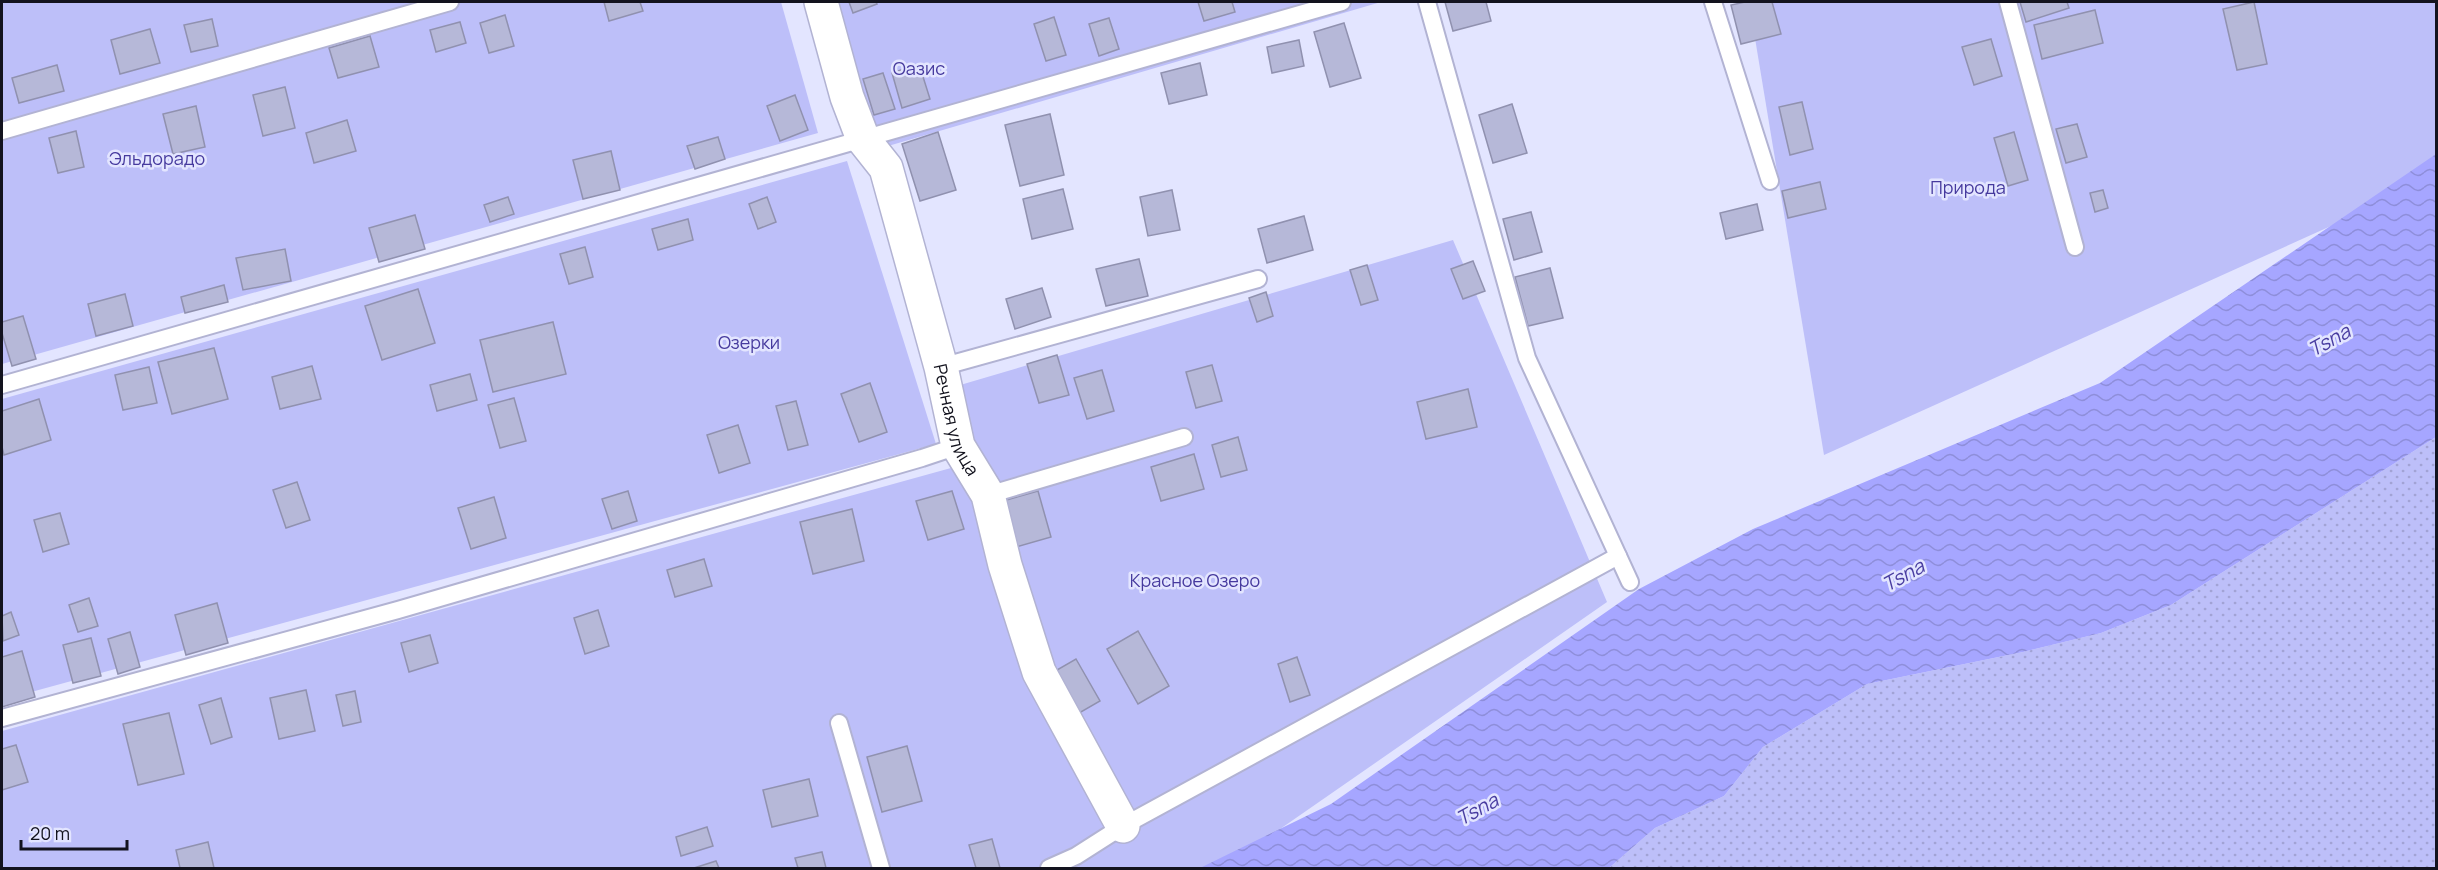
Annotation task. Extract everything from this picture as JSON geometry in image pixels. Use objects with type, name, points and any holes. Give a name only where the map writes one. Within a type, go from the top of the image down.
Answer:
[{"type":"street","name":"Речная улица","points":[[821,2],[847,97],[863,139],[886,168],[941,367],[958,446],[988,495],[1005,565],[1039,672],[1123,826]]},
{"type":"lane","points":[[2,131],[450,2]]},
{"type":"lane","points":[[2,385],[1342,2]]},
{"type":"lane","points":[[1427,2],[1527,358],[1630,582]]},
{"type":"lane","points":[[1713,2],[1770,181]]},
{"type":"lane","points":[[2008,2],[2075,247]]},
{"type":"lane","points":[[941,367],[1258,279]]},
{"type":"lane","points":[[988,495],[1184,437]]},
{"type":"lane","points":[[2,718],[398,610],[958,446]]},
{"type":"lane","points":[[1049,868],[1076,856],[1123,826],[1618,556]]},
{"type":"lane","points":[[839,723],[881,868]]},
{"type":"green space","name":"Эльдорадо","points":[[2,2],[781,2],[818,133],[2,364]]},
{"type":"green space","name":"Оазис","points":[[833,2],[1381,2],[871,151]]},
{"type":"green space","name":"Природа","points":[[1749,2],[2436,2],[2436,173],[2393,198],[1824,455]]},
{"type":"green space","name":"Озерки","points":[[847,161],[936,444],[2,700],[2,399]]},
{"type":"green space","name":"Красное Озеро","points":[[1453,240],[1607,602],[1224,868],[2,868],[2,731],[969,463],[950,388]]},
{"type":"green space","points":[[2436,437],[2436,868],[1609,868],[1655,828],[1724,796],[1763,747],[1867,684],[2023,652],[2101,633],[2171,605]]},
{"type":"water","name":"Tsna","points":[[2436,154],[2436,437],[2171,605],[2101,633],[2023,652],[1867,684],[1763,747],[1724,796],[1655,828],[1609,868],[1200,868],[1331,804],[1639,589],[1753,529],[2100,383]]},
{"type":"building","points":[[604,2],[640,2],[643,11],[609,21]]},
{"type":"building","points":[[849,2],[876,2],[877,4],[853,13]]},
{"type":"building","points":[[1198,2],[1232,2],[1235,12],[1204,21]]},
{"type":"building","points":[[1445,2],[1486,2],[1491,21],[1453,31]]},
{"type":"building","points":[[1745,2],[1772,2],[1781,34],[1741,44],[1731,5]]},
{"type":"building","points":[[2020,2],[2067,2],[2069,8],[2026,22]]},
{"type":"building","points":[[2254,2],[2267,64],[2237,70],[2223,9]]},
{"type":"building","points":[[2095,10],[2103,43],[2042,59],[2034,25]]},
{"type":"building","points":[[505,15],[514,46],[489,53],[480,23]]},
{"type":"building","points":[[1054,17],[1066,55],[1046,61],[1034,24]]},
{"type":"building","points":[[1109,18],[1119,49],[1099,56],[1089,24]]},
{"type":"building","points":[[212,19],[218,46],[191,52],[184,25]]},
{"type":"building","points":[[460,22],[466,43],[436,52],[430,30]]},
{"type":"building","points":[[1344,23],[1361,78],[1330,87],[1314,32]]},
{"type":"building","points":[[150,29],[160,63],[120,74],[111,40]]},
{"type":"building","points":[[370,36],[379,67],[338,78],[329,48]]},
{"type":"building","points":[[1991,39],[2002,76],[1974,85],[1962,47]]},
{"type":"building","points":[[1299,40],[1304,66],[1272,73],[1267,47]]},
{"type":"building","points":[[1200,63],[1207,95],[1169,104],[1161,73]]},
{"type":"building","points":[[919,64],[930,99],[902,108],[892,73]]},
{"type":"building","points":[[57,65],[64,91],[19,103],[12,78]]},
{"type":"building","points":[[883,73],[895,109],[874,115],[863,79]]},
{"type":"building","points":[[285,87],[295,128],[263,136],[253,95]]},
{"type":"building","points":[[795,95],[808,130],[780,141],[767,106]]},
{"type":"building","points":[[1802,102],[1813,149],[1790,155],[1779,107]]},
{"type":"building","points":[[1512,104],[1527,153],[1493,163],[1479,115]]},
{"type":"building","points":[[196,106],[205,147],[173,154],[163,114]]},
{"type":"building","points":[[1050,114],[1064,175],[1020,186],[1005,125]]},
{"type":"building","points":[[347,120],[356,151],[314,163],[306,133]]},
{"type":"building","points":[[2077,124],[2087,157],[2066,163],[2056,129]]},
{"type":"building","points":[[76,131],[84,167],[58,173],[49,138]]},
{"type":"building","points":[[938,132],[956,190],[920,201],[902,144]]},
{"type":"building","points":[[2014,132],[2028,180],[2008,186],[1994,138]]},
{"type":"building","points":[[718,137],[725,159],[695,169],[687,146]]},
{"type":"building","points":[[611,151],[620,190],[583,199],[573,160]]},
{"type":"building","points":[[1820,182],[1826,209],[1788,218],[1782,191]]},
{"type":"building","points":[[1063,189],[1073,229],[1032,239],[1023,199]]},
{"type":"building","points":[[1172,190],[1180,230],[1148,236],[1140,197]]},
{"type":"building","points":[[2103,190],[2108,208],[2095,212],[2090,193]]},
{"type":"building","points":[[508,197],[514,214],[490,222],[484,205]]},
{"type":"building","points":[[767,197],[776,222],[758,229],[749,204]]},
{"type":"building","points":[[1757,204],[1763,230],[1726,239],[1720,213]]},
{"type":"building","points":[[1531,212],[1542,252],[1514,260],[1503,219]]},
{"type":"building","points":[[415,215],[425,249],[379,262],[369,228]]},
{"type":"building","points":[[1304,216],[1313,250],[1267,263],[1258,229]]},
{"type":"building","points":[[688,219],[693,240],[658,250],[652,229]]},
{"type":"building","points":[[585,247],[593,277],[569,284],[560,254]]},
{"type":"building","points":[[285,249],[291,281],[243,290],[236,258]]},
{"type":"building","points":[[1139,259],[1148,296],[1106,306],[1096,269]]},
{"type":"building","points":[[1473,261],[1485,291],[1463,299],[1451,269]]},
{"type":"building","points":[[1367,265],[1378,300],[1361,305],[1350,270]]},
{"type":"building","points":[[1550,268],[1563,318],[1528,326],[1515,277]]},
{"type":"building","points":[[224,285],[228,302],[185,313],[181,297]]},
{"type":"building","points":[[1042,288],[1051,317],[1015,329],[1006,299]]},
{"type":"building","points":[[418,289],[435,343],[382,360],[365,306]]},
{"type":"building","points":[[1266,292],[1273,316],[1257,322],[1249,298]]},
{"type":"building","points":[[125,294],[133,326],[96,336],[88,304]]},
{"type":"building","points":[[23,316],[36,359],[12,366],[2,333],[2,322]]},
{"type":"building","points":[[553,322],[566,374],[493,392],[480,340]]},
{"type":"building","points":[[214,348],[228,399],[172,414],[158,362]]},
{"type":"building","points":[[1057,355],[1069,395],[1039,403],[1027,364]]},
{"type":"building","points":[[1212,365],[1222,401],[1196,408],[1186,372]]},
{"type":"building","points":[[312,366],[321,399],[280,409],[272,377]]},
{"type":"building","points":[[149,367],[157,403],[123,410],[115,375]]},
{"type":"building","points":[[1102,370],[1114,411],[1087,419],[1074,378]]},
{"type":"building","points":[[470,374],[477,400],[437,411],[430,385]]},
{"type":"building","points":[[870,383],[887,432],[859,442],[841,394]]},
{"type":"building","points":[[1468,389],[1477,427],[1426,439],[1417,402]]},
{"type":"building","points":[[514,398],[526,441],[500,448],[488,405]]},
{"type":"building","points":[[39,399],[51,440],[4,455],[2,411]]},
{"type":"building","points":[[796,401],[808,445],[788,450],[776,406]]},
{"type":"building","points":[[738,425],[750,463],[719,473],[707,435]]},
{"type":"building","points":[[1238,437],[1247,470],[1221,477],[1212,445]]},
{"type":"building","points":[[1194,454],[1204,489],[1161,501],[1151,467]]},
{"type":"building","points":[[297,482],[310,520],[286,528],[273,490]]},
{"type":"building","points":[[628,491],[637,521],[612,529],[602,499]]},
{"type":"building","points":[[952,491],[964,529],[928,540],[916,501]]},
{"type":"building","points":[[1038,491],[1051,537],[1009,549],[996,503]]},
{"type":"building","points":[[494,497],[506,538],[471,549],[458,508]]},
{"type":"building","points":[[852,509],[864,561],[813,574],[800,522]]},
{"type":"building","points":[[60,513],[69,544],[43,552],[34,520]]},
{"type":"building","points":[[704,559],[712,586],[675,597],[667,570]]},
{"type":"building","points":[[89,598],[98,626],[78,632],[69,605]]},
{"type":"building","points":[[217,603],[228,643],[186,655],[175,615]]},
{"type":"building","points":[[598,610],[609,646],[585,654],[574,618]]},
{"type":"building","points":[[11,612],[19,635],[3,641],[2,616]]},
{"type":"building","points":[[1138,631],[1169,686],[1138,704],[1107,649]]},
{"type":"building","points":[[130,632],[140,667],[118,674],[108,639]]},
{"type":"building","points":[[430,635],[438,663],[409,672],[401,643]]},
{"type":"building","points":[[91,638],[101,676],[73,683],[63,645]]},
{"type":"building","points":[[22,651],[35,697],[2,707],[2,657]]},
{"type":"building","points":[[1297,657],[1310,695],[1290,702],[1278,664]]},
{"type":"building","points":[[1076,659],[1100,701],[1074,716],[1050,674]]},
{"type":"building","points":[[306,690],[315,731],[279,739],[270,698]]},
{"type":"building","points":[[355,691],[361,722],[343,726],[336,695]]},
{"type":"building","points":[[221,698],[232,737],[211,744],[199,705]]},
{"type":"building","points":[[169,713],[184,774],[138,785],[123,724]]},
{"type":"building","points":[[16,745],[28,782],[2,790],[2,749]]},
{"type":"building","points":[[907,746],[922,801],[882,812],[867,757]]},
{"type":"building","points":[[809,779],[818,816],[772,827],[763,790]]},
{"type":"building","points":[[707,827],[713,846],[681,856],[676,837]]},
{"type":"building","points":[[992,839],[1000,868],[976,868],[969,845]]},
{"type":"building","points":[[208,842],[214,868],[180,868],[176,850]]},
{"type":"building","points":[[822,852],[826,868],[798,868],[795,858]]},
{"type":"building","points":[[716,861],[719,868],[694,868]]}]
